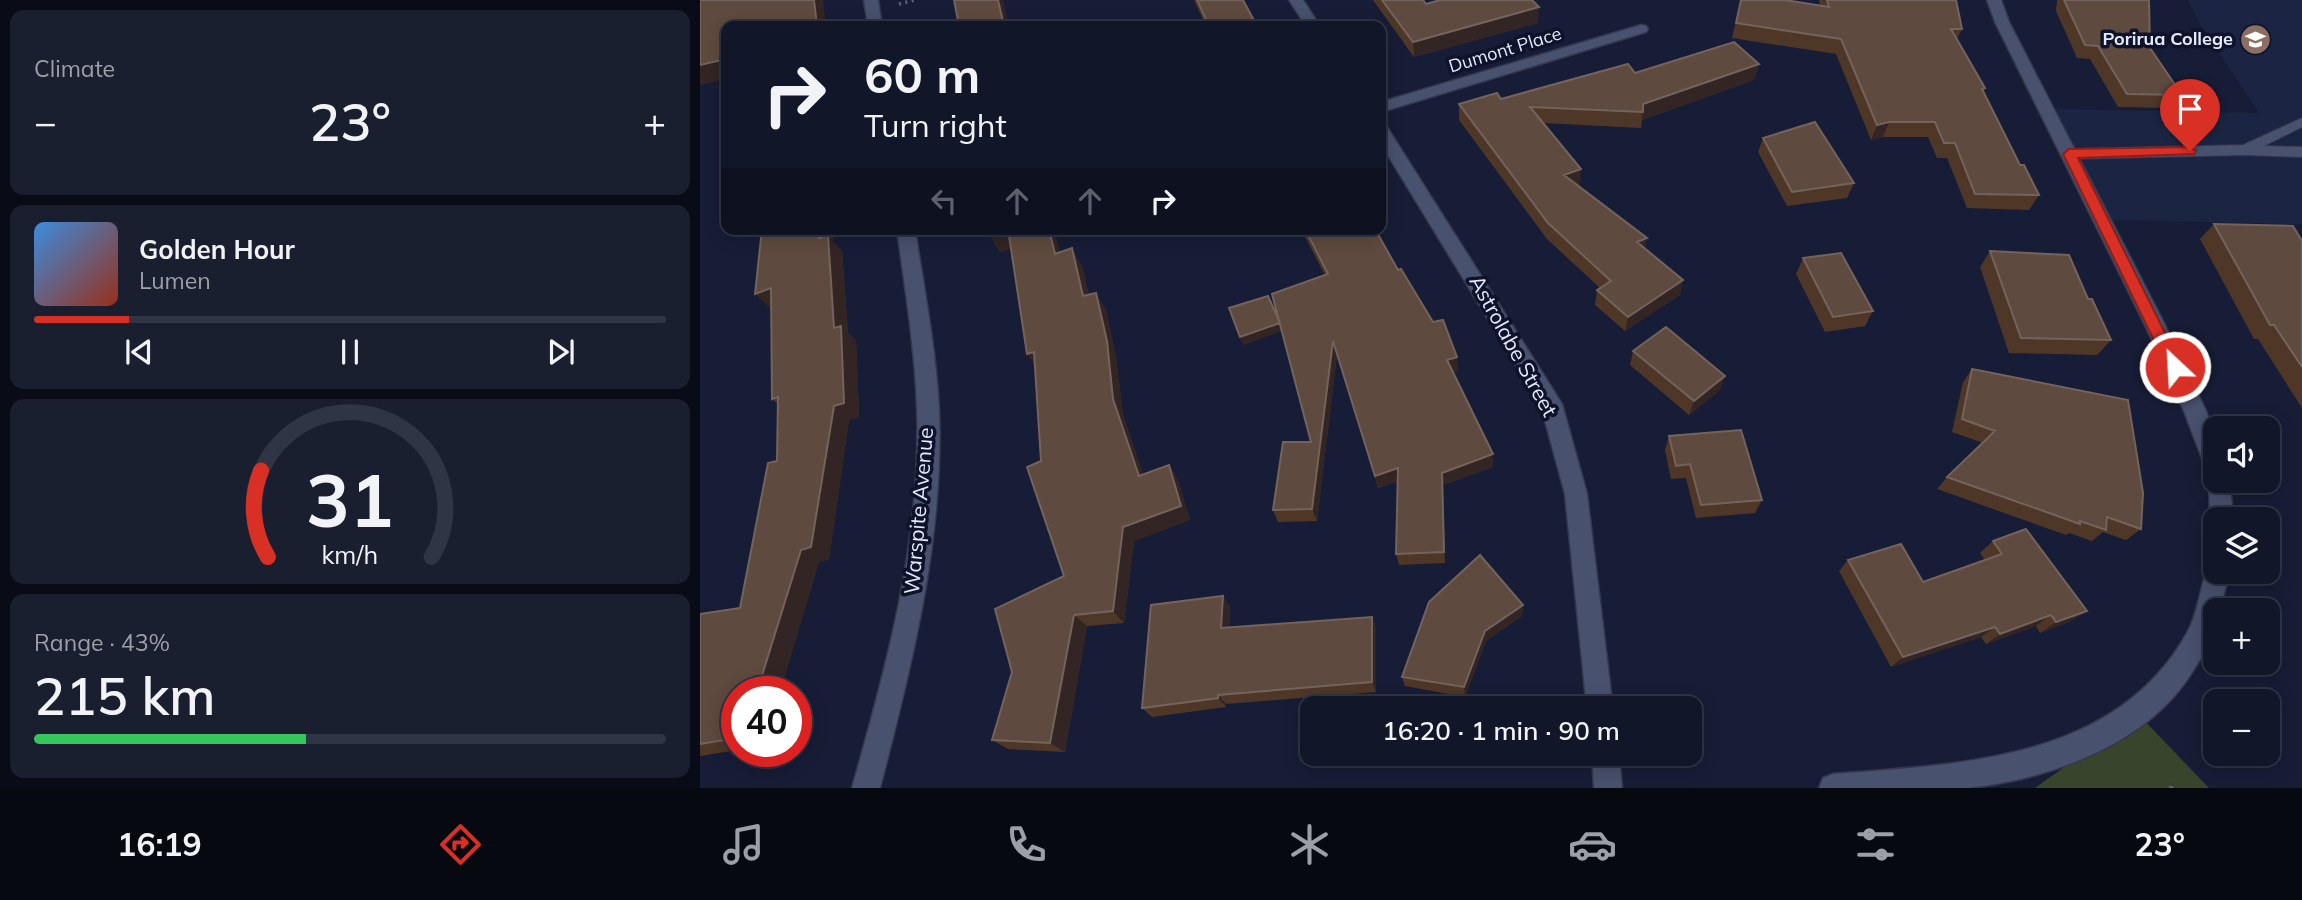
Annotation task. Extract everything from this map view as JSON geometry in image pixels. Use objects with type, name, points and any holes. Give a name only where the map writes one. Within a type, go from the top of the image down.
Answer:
[{"type":"street","points":[[871,0],[874,21]]},
{"type":"street","points":[[1296,0],[1310,21]]},
{"type":"street","points":[[1994,0],[2002,22],[2189,398],[2203,435]]},
{"type":"street","name":"Dumont Place","points":[[1386,106],[1641,29]]},
{"type":"street","name":"Astrolabe Street","points":[[1386,139],[1551,404],[1576,494],[1599,696]]},
{"type":"street","name":"Warspite Avenue","points":[[866,788],[890,702],[913,593],[927,475],[925,355],[907,235]]},
{"type":"street","points":[[1833,788],[1928,780],[2021,764],[2062,753],[2122,727],[2157,697],[2185,661],[2209,609],[2215,584]]},
{"type":"street","points":[[1606,766],[1608,788]]},
{"type":"lane","points":[[2245,150],[2302,122]]},
{"type":"lane","points":[[2069,154],[2245,150],[2302,152]]},
{"type":"path","points":[[2171,788],[2173,780]]},
{"type":"shaded area","points":[[2188,0],[2302,0],[2302,224],[2102,220],[2046,109],[2259,113],[2202,27]]},
{"type":"green space","points":[[2138,714],[2209,788],[2035,788]]},
{"type":"building","points":[[700,0],[814,0],[816,21],[721,21],[721,60],[700,65]]},
{"type":"building","points":[[954,0],[998,0],[1003,21],[958,21]]},
{"type":"building","points":[[1197,0],[1243,0],[1254,21],[1207,21]]},
{"type":"building","points":[[1382,0],[1423,0],[1426,4],[1440,0],[1532,0],[1539,7],[1413,42]]},
{"type":"building","points":[[1741,0],[1785,0],[1829,7],[1827,0],[1956,0],[1962,29],[1951,29],[1985,88],[1982,89],[2020,165],[2024,165],[2039,195],[1975,194],[1955,143],[1944,143],[1935,122],[1889,122],[1877,125],[1841,39],[1736,23]]},
{"type":"building","points":[[2064,0],[2149,0],[2150,48],[2182,95],[2127,94],[2098,46],[2085,45]]},
{"type":"building","points":[[1734,42],[1759,64],[1643,104],[1643,112],[1530,107],[1581,169],[1564,175],[1647,238],[1637,242],[1683,280],[1628,317],[1597,290],[1611,281],[1548,223],[1459,104],[1497,93],[1501,99],[1628,64],[1635,73]]},
{"type":"building","points":[[1815,122],[1854,183],[1792,192],[1763,138]]},
{"type":"building","points":[[2214,224],[2293,226],[2302,241],[2302,367],[2274,325],[2270,325]]},
{"type":"building","points":[[761,235],[819,235],[819,238],[828,235],[834,328],[841,326],[844,403],[834,406],[811,547],[801,550],[762,676],[721,676],[721,741],[700,744],[700,614],[740,608],[768,463],[777,461],[778,397],[772,399],[771,288],[755,294]]},
{"type":"building","points":[[1009,235],[1050,235],[1055,254],[1072,248],[1083,296],[1096,293],[1107,341],[1113,399],[1139,476],[1169,465],[1181,506],[1123,527],[1113,611],[1074,615],[1050,743],[992,740],[1012,672],[995,609],[1064,576],[1027,467],[1041,461],[1034,352],[1027,354]]},
{"type":"building","points":[[1308,235],[1378,235],[1433,322],[1443,320],[1457,357],[1447,360],[1493,454],[1442,473],[1444,552],[1396,554],[1398,468],[1375,476],[1333,341],[1312,509],[1273,510],[1283,442],[1311,442],[1272,294],[1328,274]]},
{"type":"building","points":[[1990,251],[2069,255],[2088,299],[2092,299],[2111,340],[2021,338]]},
{"type":"building","points":[[1841,253],[1873,311],[1833,317],[1803,258]]},
{"type":"building","points":[[1268,296],[1280,323],[1240,337],[1229,308]]},
{"type":"building","points":[[1666,327],[1725,376],[1694,401],[1633,351]]},
{"type":"building","points":[[1972,369],[2128,400],[2143,493],[2141,529],[2107,517],[2106,530],[2080,521],[2080,524],[1947,477],[1995,431],[1962,419]]},
{"type":"building","points":[[1741,430],[1762,500],[1701,505],[1690,464],[1676,466],[1669,436]]},
{"type":"building","points":[[2026,529],[2087,611],[2056,622],[2051,615],[2000,634],[1995,627],[1903,657],[1848,560],[1901,544],[1923,582],[2002,554],[1993,541]]},
{"type":"building","points":[[1480,555],[1523,605],[1485,631],[1464,687],[1402,677],[1429,602]]},
{"type":"building","points":[[1223,596],[1221,628],[1372,617],[1372,682],[1218,695],[1218,698],[1142,708],[1151,605]]},
{"type":"place","name":"Porirua College","points":[[2256,39]]},
{"type":"route","points":[[2175,367],[2069,154],[2190,151]]}]
